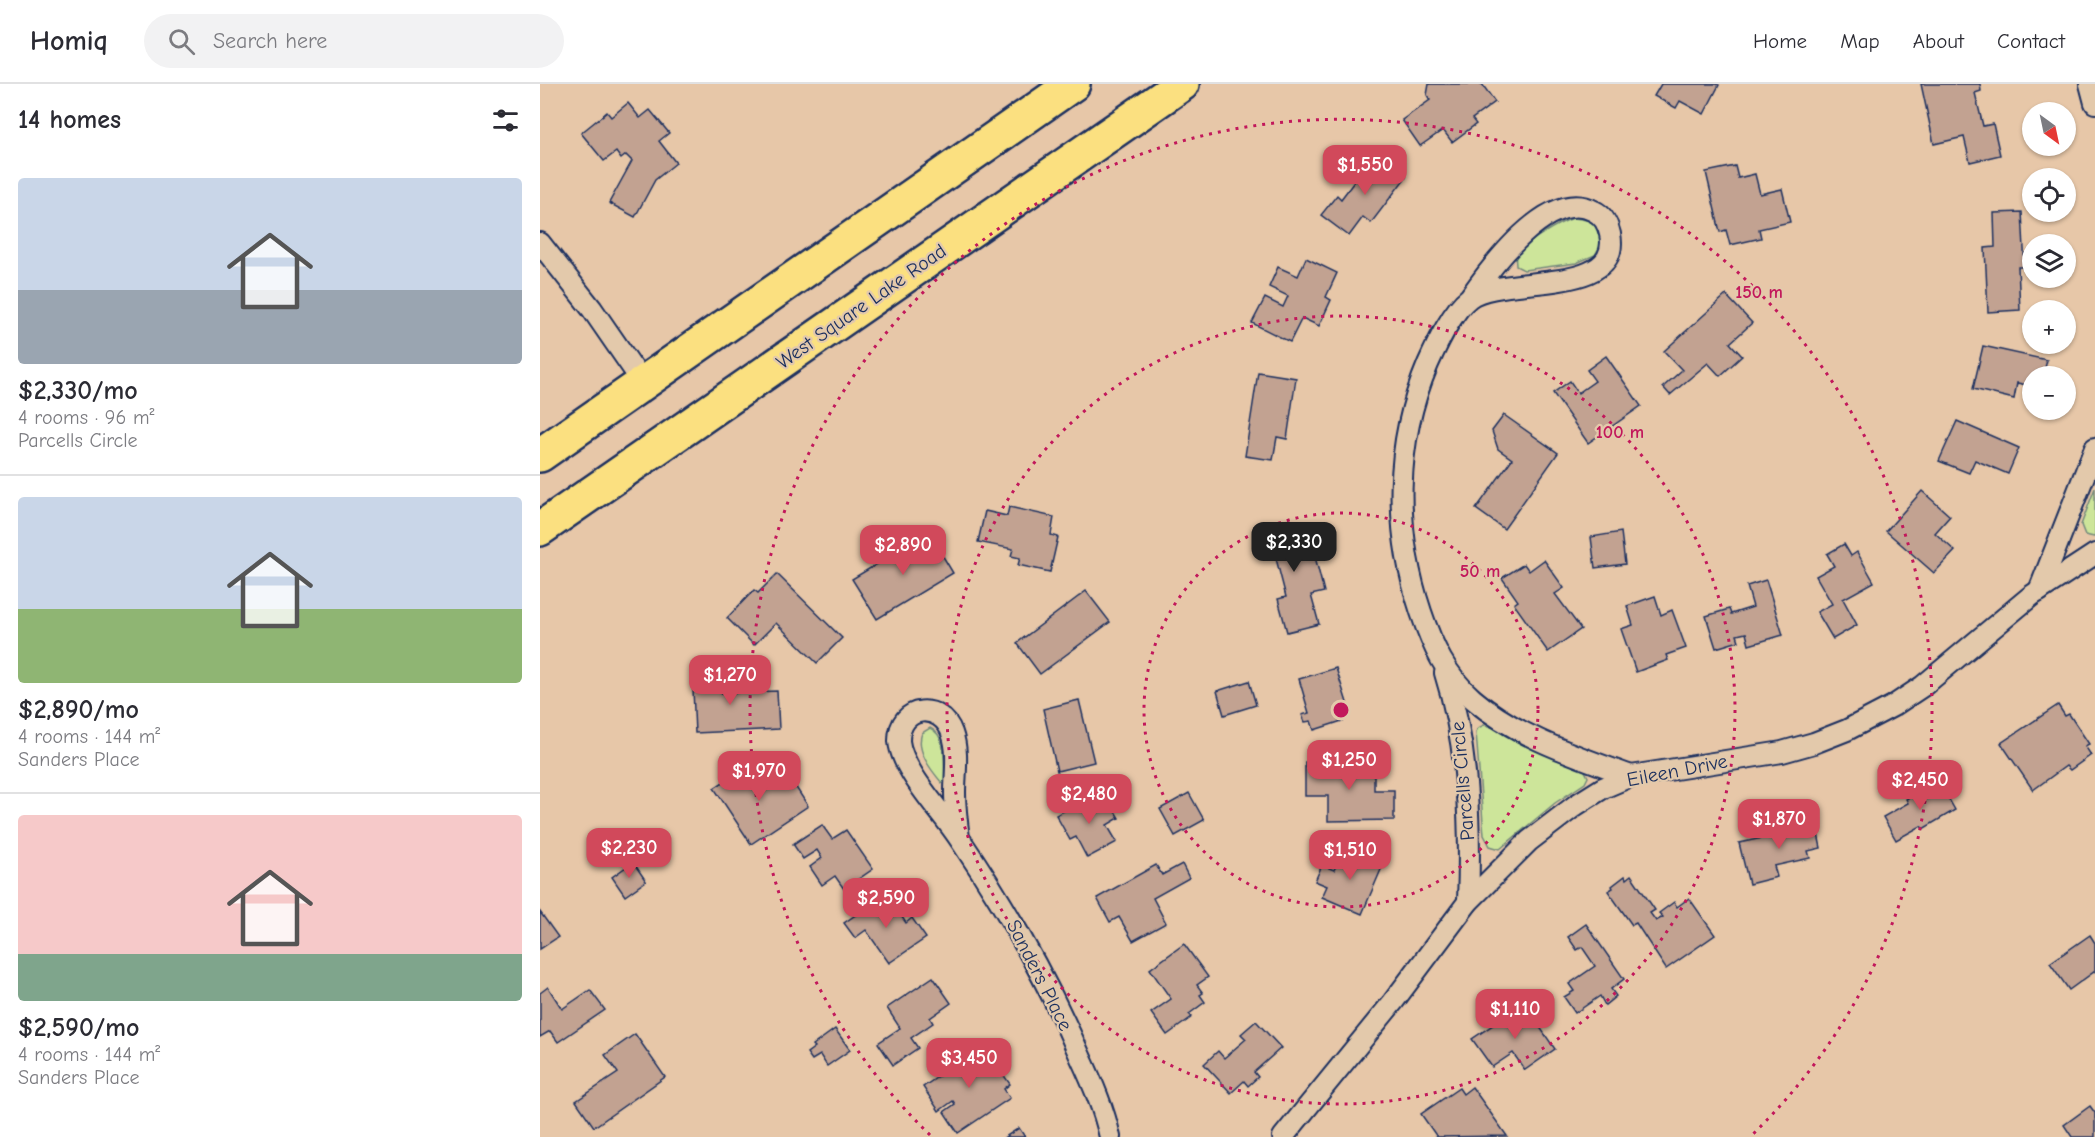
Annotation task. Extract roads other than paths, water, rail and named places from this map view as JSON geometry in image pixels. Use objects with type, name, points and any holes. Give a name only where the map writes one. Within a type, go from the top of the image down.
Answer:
[{"type":"highway","points":[[540,455],[1073,84]]},
{"type":"highway","name":"West Square Lake Road","points":[[540,529],[1182,84]]},
{"type":"street","points":[[2090,84],[2095,103]]},
{"type":"street","name":"Parcells Circle","points":[[1467,902],[1468,847],[1464,766],[1457,717],[1441,662],[1412,587],[1406,560],[1401,508],[1402,467],[1410,417],[1427,366],[1450,323],[1507,248],[1549,216],[1568,208],[1585,207],[1598,213],[1606,224],[1611,237],[1610,253],[1599,268],[1590,273],[1574,278],[1503,287],[1470,297]]},
{"type":"street","points":[[540,243],[592,309],[643,383]]},
{"type":"street","points":[[2039,591],[2095,448]]},
{"type":"street","name":"Eileen Drive","points":[[1283,1137],[1386,1011],[1467,902],[1513,856],[1561,816],[1603,788],[1630,776],[1773,753],[1831,737],[1878,715],[1923,686],[2039,591],[2095,554]]},
{"type":"street","name":"Parcells Circle","points":[[1441,662],[1471,698],[1496,716],[1579,757],[1630,776]]},
{"type":"street","name":"Sanders Place","points":[[959,838],[953,736],[946,723],[937,715],[926,711],[914,713],[907,717],[903,725],[899,741],[901,749],[922,790],[959,838],[1004,906],[1070,1033],[1108,1128],[1119,1137]]}]
